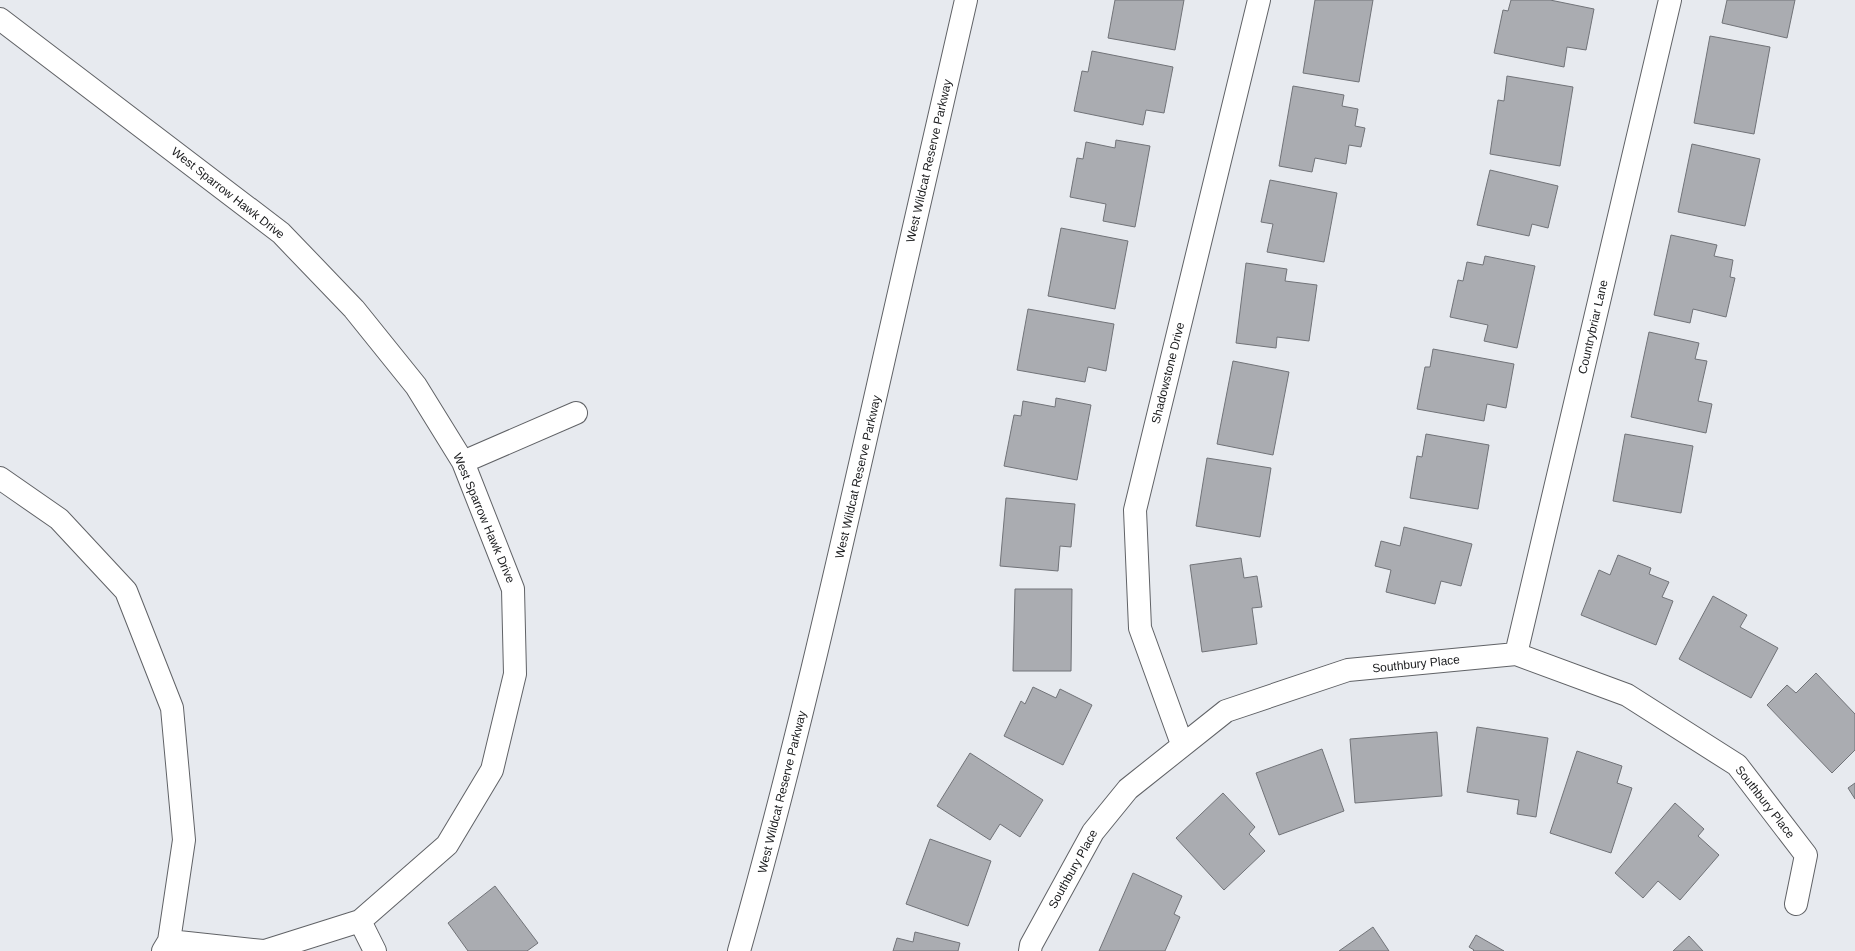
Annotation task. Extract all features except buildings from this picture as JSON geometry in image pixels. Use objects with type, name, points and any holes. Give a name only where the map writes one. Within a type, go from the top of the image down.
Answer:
[{"type":"street","name":"West Wildcat Reserve Parkway","points":[[739,951],[777,815],[847,524],[966,0]]},
{"type":"street","name":"Shadowstone Drive","points":[[1182,744],[1140,628],[1135,510],[1259,0]]},
{"type":"street","name":"Countrybriar Lane","points":[[1516,654],[1670,0]]},
{"type":"street","name":"West Sparrow Hawk Drive","points":[[0,19],[281,233],[354,309],[416,386],[463,462],[513,589],[515,674],[492,770],[447,845],[360,921],[264,951],[166,946]]},
{"type":"street","points":[[463,462],[576,414]]},
{"type":"street","points":[[0,478],[59,519],[126,591],[172,708],[184,840],[166,946]]},
{"type":"street","name":"Southbury Place","points":[[1030,951],[1031,945],[1093,832],[1128,789],[1182,744],[1226,711],[1348,670],[1516,654],[1627,695],[1737,765],[1806,855],[1796,904]]},
{"type":"street","points":[[360,921],[375,951]]}]
